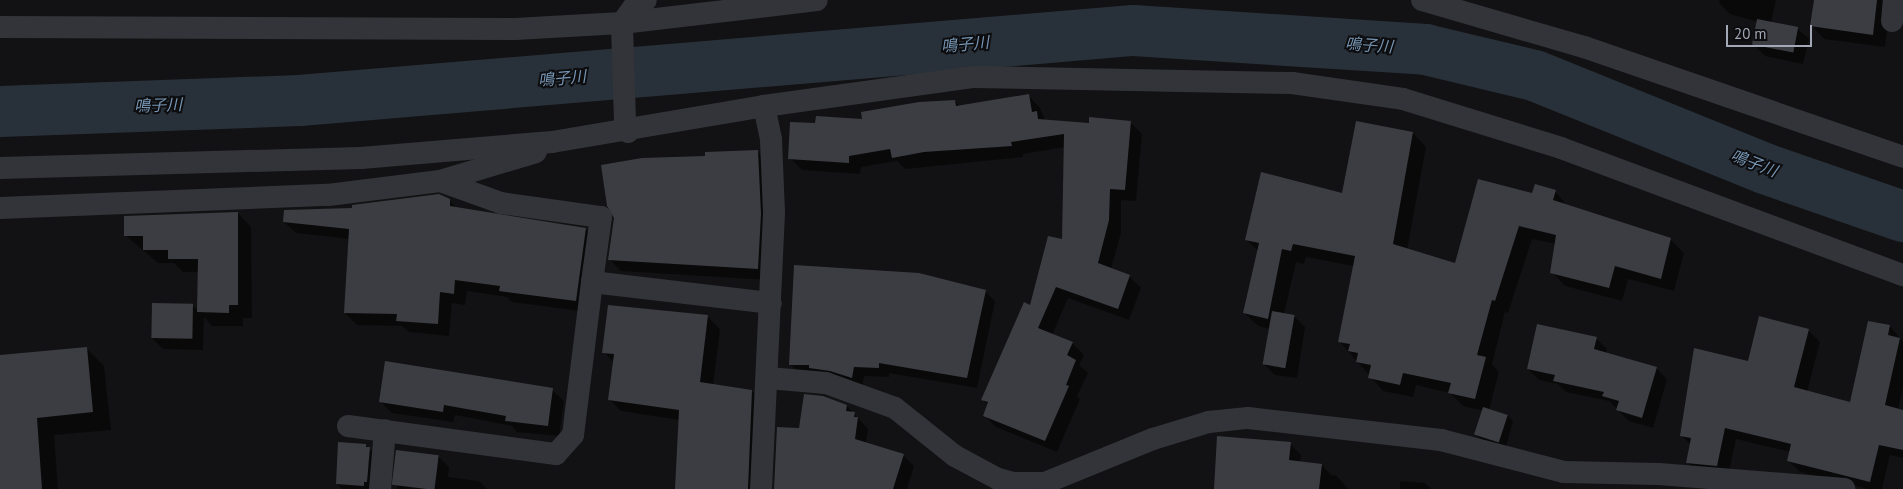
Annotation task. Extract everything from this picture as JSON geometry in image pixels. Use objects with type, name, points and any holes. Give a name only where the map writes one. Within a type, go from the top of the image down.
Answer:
[{"type":"street","points":[[627,126],[622,29],[633,8],[646,0]]},
{"type":"street","points":[[0,27],[622,29],[817,0]]},
{"type":"street","points":[[1422,0],[1584,47],[1903,157]]},
{"type":"street","points":[[0,168],[361,158],[552,142],[627,126],[974,77],[1292,83],[1403,99],[1561,148],[1903,275]]},
{"type":"street","points":[[761,489],[768,378],[774,212],[771,139],[764,106]]},
{"type":"street","points":[[0,208],[328,195],[440,181],[530,156],[552,142]]},
{"type":"street","points":[[348,426],[556,454],[573,435],[601,216],[502,203],[440,181]]},
{"type":"street","points":[[592,282],[771,304]]},
{"type":"street","points":[[768,378],[826,383],[895,408],[955,456],[998,479],[1013,482],[1045,482],[1153,439],[1209,422],[1248,418],[1441,440],[1564,472],[1659,474],[1844,489]]},
{"type":"street","points":[[380,489],[385,430]]},
{"type":"building","points":[[1814,0],[1877,0],[1873,35],[1810,26]]},
{"type":"building","points":[[1757,19],[1798,27],[1793,53],[1752,45]]},
{"type":"building","points":[[1029,94],[1032,112],[1037,111],[1038,119],[1089,123],[1089,117],[1131,121],[1125,190],[1110,189],[1109,220],[1098,263],[1130,275],[1118,309],[1056,287],[1038,328],[1073,342],[1067,355],[1076,360],[1066,385],[1069,386],[1045,441],[983,416],[988,402],[981,400],[1024,302],[1030,305],[1048,236],[1062,239],[1064,134],[1011,142],[1012,146],[924,152],[892,158],[890,149],[849,156],[849,163],[788,159],[790,122],[815,123],[816,116],[862,119],[861,112],[919,102],[955,100],[956,106]]},
{"type":"building","points":[[1356,121],[1413,132],[1393,244],[1455,263],[1478,179],[1532,193],[1535,184],[1556,190],[1553,200],[1671,238],[1661,279],[1615,266],[1609,288],[1550,273],[1556,235],[1519,226],[1495,301],[1492,300],[1477,355],[1486,357],[1475,399],[1448,393],[1451,383],[1403,373],[1400,385],[1368,378],[1371,365],[1356,362],[1358,353],[1348,351],[1350,344],[1338,342],[1355,256],[1293,244],[1291,251],[1282,249],[1268,319],[1243,313],[1259,243],[1245,240],[1261,172],[1342,193]]},
{"type":"building","points":[[758,150],[761,214],[758,269],[608,260],[614,218],[607,206],[601,165],[642,158],[705,156],[705,152]]},
{"type":"building","points":[[439,194],[450,199],[450,206],[586,228],[576,301],[499,291],[500,286],[455,280],[454,294],[440,292],[438,324],[396,321],[397,314],[344,313],[349,229],[283,222],[284,210],[352,208],[352,205]]},
{"type":"building","points":[[238,212],[238,305],[229,305],[229,313],[197,312],[198,259],[168,259],[168,250],[143,250],[143,236],[124,236],[124,216]]},
{"type":"building","points":[[794,265],[919,273],[986,290],[967,378],[879,363],[879,368],[854,367],[852,378],[830,371],[809,368],[809,365],[789,365]]},
{"type":"building","points":[[152,303],[193,304],[192,339],[151,338]]},
{"type":"building","points":[[608,305],[708,315],[700,382],[752,390],[748,489],[675,489],[679,410],[608,400],[614,354],[602,353]]},
{"type":"building","points":[[1272,311],[1295,315],[1285,368],[1263,364]]},
{"type":"building","points":[[1759,316],[1809,329],[1794,387],[1850,402],[1868,321],[1890,325],[1888,335],[1900,338],[1885,405],[1903,410],[1903,450],[1879,445],[1870,482],[1787,461],[1791,444],[1725,428],[1717,466],[1686,463],[1691,438],[1680,436],[1694,348],[1748,361]]},
{"type":"building","points":[[1537,324],[1597,337],[1594,349],[1657,367],[1642,418],[1616,410],[1619,401],[1602,396],[1604,392],[1553,381],[1555,375],[1527,369]]},
{"type":"building","points":[[87,347],[93,412],[37,418],[42,489],[0,489],[0,355]]},
{"type":"building","points":[[385,361],[553,388],[548,426],[505,421],[506,416],[444,405],[443,412],[379,402]]},
{"type":"building","points":[[804,394],[823,396],[847,405],[846,411],[855,412],[854,417],[858,417],[855,439],[904,454],[893,489],[774,489],[777,427],[799,428]]},
{"type":"building","points":[[1483,407],[1508,415],[1499,443],[1474,435]]},
{"type":"building","points":[[1217,436],[1291,442],[1289,460],[1322,464],[1319,489],[1214,489]]},
{"type":"building","points":[[338,442],[366,444],[366,447],[370,447],[367,482],[364,482],[364,486],[336,484]]},
{"type":"building","points":[[396,450],[439,455],[435,489],[392,485]]},
{"type":"waterway","name":"鳴子川","points":[[0,111],[299,100],[1133,30],[1425,49],[1534,75],[1764,168],[1903,216]]}]
